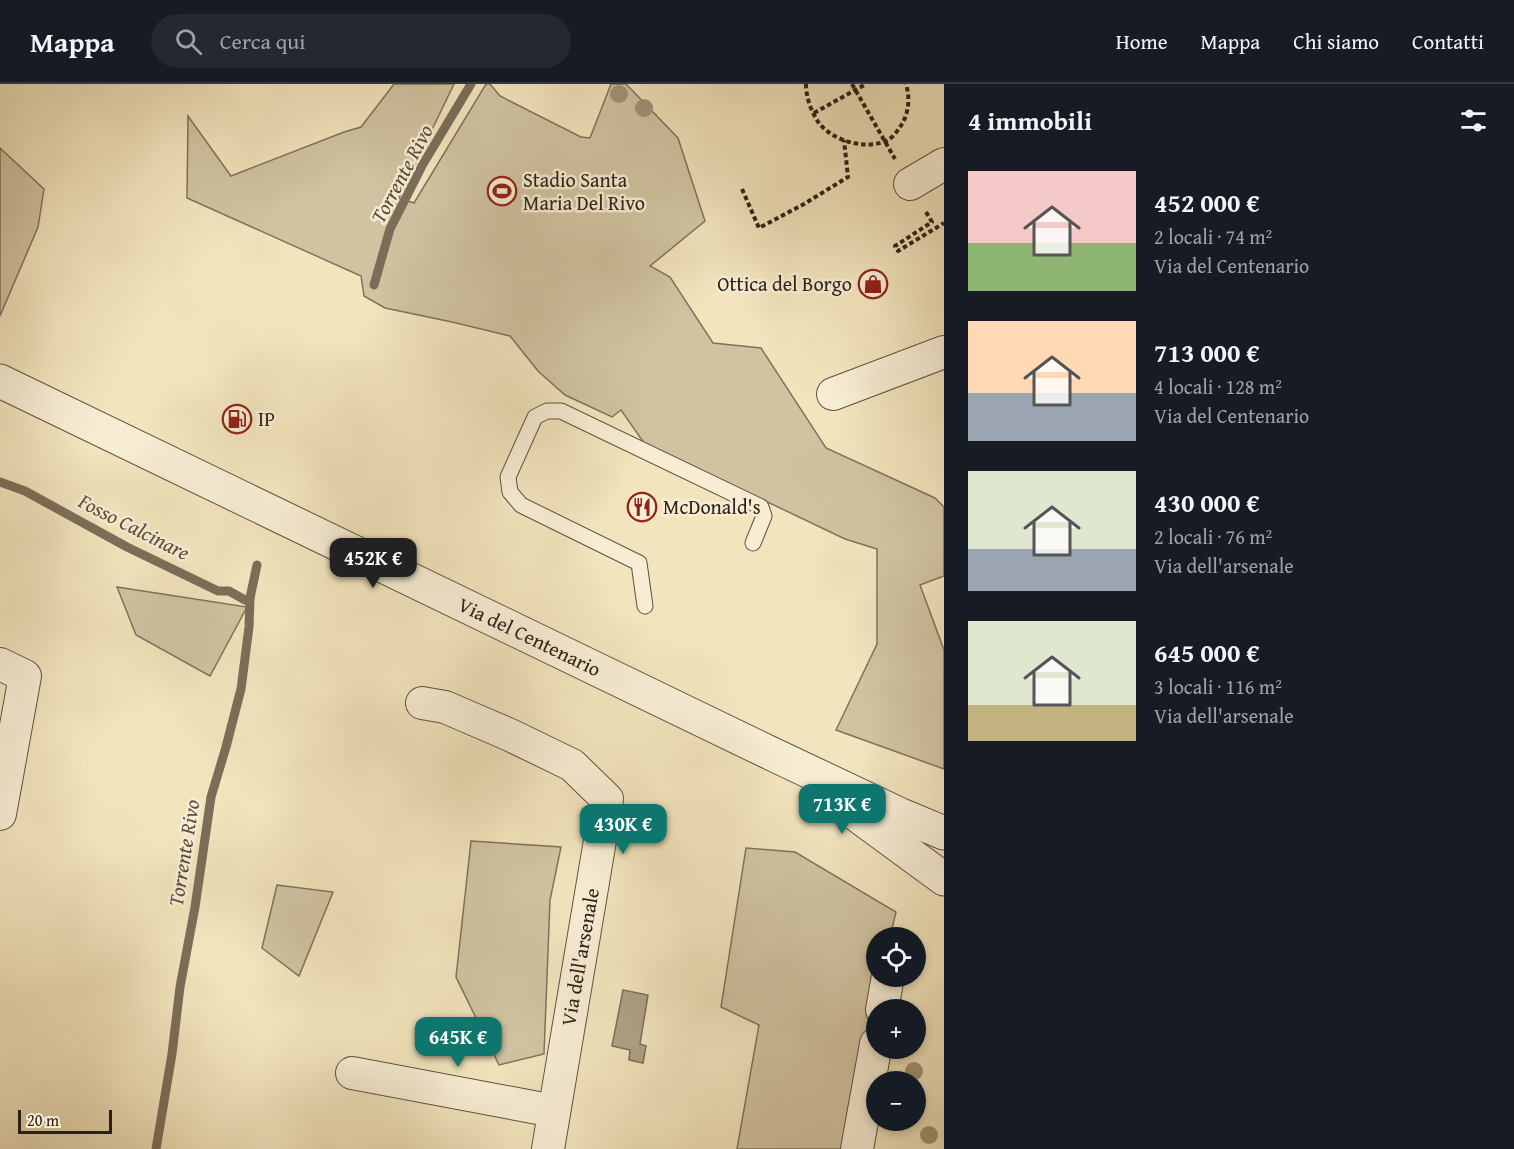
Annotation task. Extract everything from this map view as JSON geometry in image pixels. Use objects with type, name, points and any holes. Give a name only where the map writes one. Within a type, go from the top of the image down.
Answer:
[{"type":"street","points":[[910,184],[944,164]]},
{"type":"street","points":[[833,394],[944,352]]},
{"type":"street","name":"Via del Centenario","points":[[0,381],[768,752]]},
{"type":"street","points":[[0,664],[25,676],[0,813]]},
{"type":"street","name":"Via dell'arsenale","points":[[422,703],[445,707],[572,765],[607,799],[548,1149]]},
{"type":"street","points":[[768,752],[944,833]]},
{"type":"street","points":[[768,752],[944,879]]},
{"type":"street","points":[[857,1149],[873,1059]]},
{"type":"street","points":[[352,1073],[554,1111]]},
{"type":"lane","points":[[645,606],[639,563],[521,505],[510,492],[508,477],[535,417],[547,411],[561,411],[761,507],[764,516],[753,543]]},
{"type":"path","points":[[806,84],[810,106],[819,122],[829,132],[844,140],[866,145],[890,138],[906,118],[909,99],[906,84]]},
{"type":"path","points":[[852,84],[932,222],[895,246],[898,251],[944,223]]},
{"type":"path","points":[[814,113],[866,84]]},
{"type":"path","points":[[742,189],[759,228],[848,177],[844,140]]},
{"type":"shaded area","points":[[394,84],[454,84],[399,198],[414,203],[486,84],[490,84],[500,96],[581,137],[590,138],[611,84],[626,84],[678,138],[705,221],[650,266],[670,277],[713,343],[761,348],[826,448],[935,498],[944,507],[944,576],[920,585],[944,650],[944,769],[836,730],[877,644],[877,549],[845,539],[644,443],[621,410],[612,417],[565,395],[538,371],[510,336],[385,308],[364,296],[361,276],[187,198],[188,116],[231,176],[361,127]]},
{"type":"shaded area","points":[[0,148],[44,189],[38,227],[0,316]]},
{"type":"shaded area","points":[[117,587],[247,607],[210,676],[136,635]]},
{"type":"shaded area","points":[[471,841],[561,847],[550,900],[544,1054],[499,1065],[456,977]]},
{"type":"shaded area","points":[[746,848],[795,852],[896,912],[892,927],[866,927],[866,987],[879,987],[876,999],[866,999],[866,1043],[842,1149],[737,1149],[759,1025],[721,1007]]},
{"type":"shaded area","points":[[277,885],[333,892],[299,976],[262,948]]},
{"type":"shaded area","points":[[623,990],[648,995],[640,1044],[646,1046],[643,1063],[629,1060],[630,1050],[612,1046]]},
{"type":"waterway","name":"Torrente Rivo","points":[[374,285],[390,229],[423,164],[471,84]]},
{"type":"waterway","name":"Fosso Calcinare","points":[[0,482],[25,491],[127,547],[218,591],[229,591],[245,600],[250,598]]},
{"type":"waterway","name":"Torrente Rivo","points":[[156,1149],[211,797],[241,689],[249,627],[250,598],[257,565]]},
{"type":"place","name":"Stadio Santa Maria Del Rivo","points":[[502,191]]},
{"type":"place","name":"Ottica del Borgo","points":[[873,284]]},
{"type":"place","name":"IP","points":[[237,419]]},
{"type":"place","name":"McDonald's","points":[[642,507]]}]
